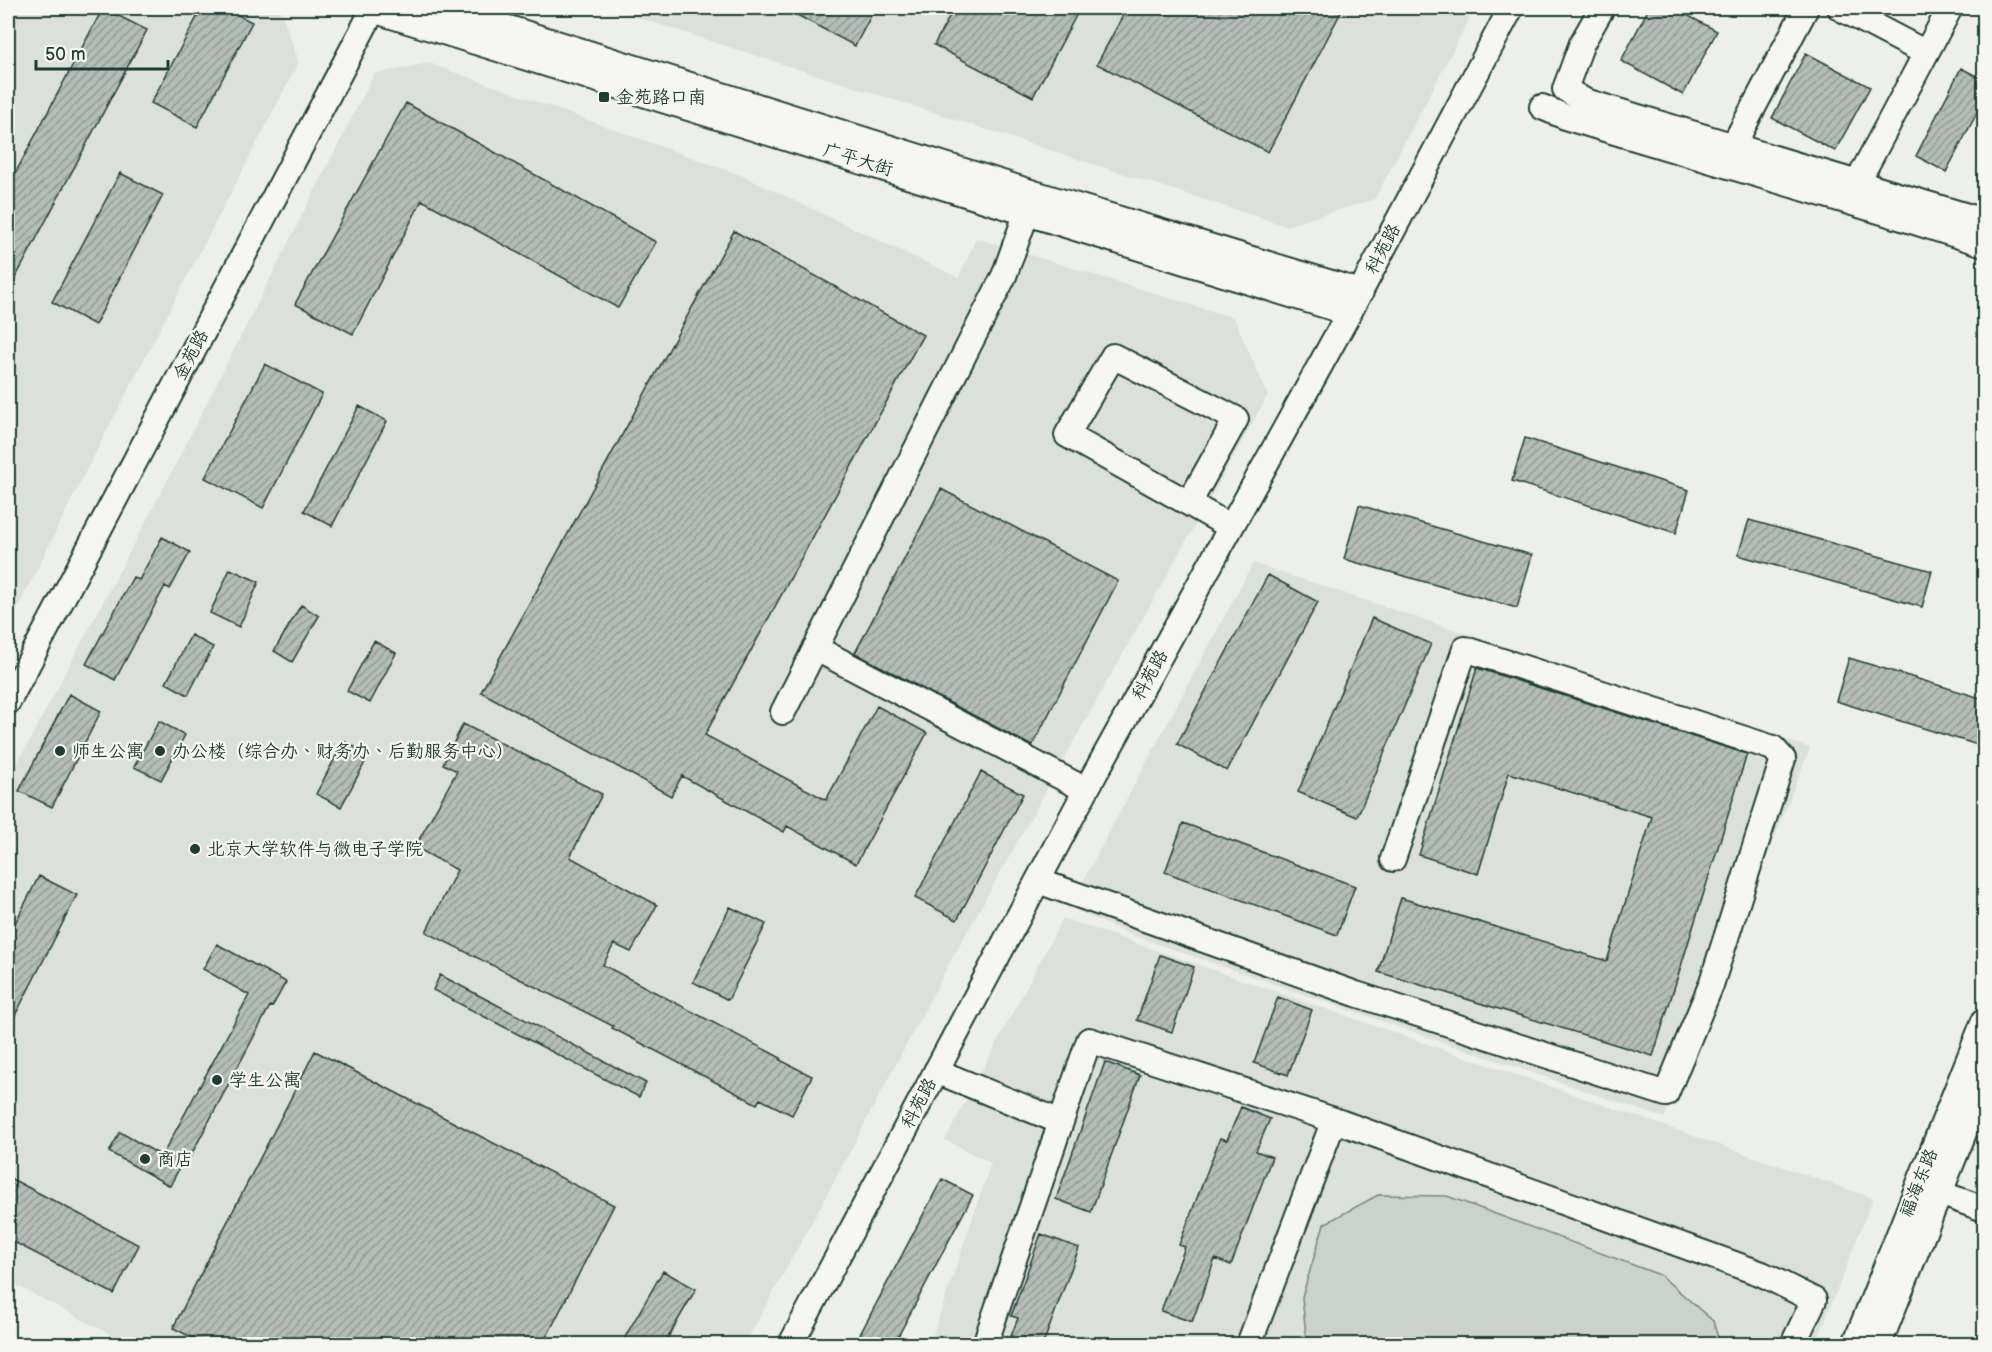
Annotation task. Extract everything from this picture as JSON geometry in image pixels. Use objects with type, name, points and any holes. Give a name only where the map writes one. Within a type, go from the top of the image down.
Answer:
[{"type":"street","name":"广平大街","points":[[371,8],[1031,203],[1360,292]]},
{"type":"street","name":"金苑路","points":[[8,702],[371,8]]},
{"type":"street","name":"广平大街","points":[[445,8],[1031,203],[1349,313]]},
{"type":"street","name":"科苑路","points":[[790,1344],[1086,790],[1349,313],[1511,8]]},
{"type":"street","points":[[1602,8],[1582,43],[1565,89],[1585,101],[1984,221]]},
{"type":"street","points":[[1733,146],[1806,8]]},
{"type":"street","points":[[1840,8],[1926,53]]},
{"type":"street","points":[[1857,183],[1950,8]]},
{"type":"street","points":[[1542,107],[1568,118],[1984,244]]},
{"type":"street","points":[[783,712],[1004,276],[1031,203]]},
{"type":"street","points":[[1189,503],[1236,419],[1113,356],[1067,435],[1231,527]]},
{"type":"street","points":[[815,648],[1086,790]]},
{"type":"street","points":[[1038,881],[1356,994],[1666,1094],[1711,985],[1783,759],[1773,748],[1465,649],[1393,859]]},
{"type":"street","name":"福海东路","points":[[1879,1344],[1984,1021]]},
{"type":"street","points":[[985,1344],[1089,1040],[1334,1120],[1762,1274],[1814,1300],[1793,1344]]},
{"type":"street","points":[[936,1071],[1061,1122]]},
{"type":"street","name":"福海东路","points":[[1855,1344],[1929,1190],[1984,1083]]},
{"type":"street","points":[[1248,1344],[1334,1120]]},
{"type":"street","points":[[1929,1190],[1984,1209]]},
{"type":"shaded area","points":[[8,8],[280,8],[299,62],[84,475],[8,628]]},
{"type":"shaded area","points":[[608,8],[1475,8],[1375,199],[1286,226]]},
{"type":"shaded area","points":[[429,63],[738,174],[959,278],[976,238],[1234,318],[1268,395],[949,964],[745,1344],[129,1344],[8,1281],[8,781],[165,485],[374,74]]},
{"type":"shaded area","points":[[1253,563],[1810,748],[1664,1118],[1131,935],[1069,907]]},
{"type":"shaded area","points":[[1063,918],[1873,1198],[1816,1344],[930,1344],[991,1163],[945,1140]]},
{"type":"shaded area","points":[[1378,1195],[1447,1196],[1660,1275],[1713,1321],[1720,1344],[1307,1344],[1302,1297],[1324,1224]]},
{"type":"building","points":[[103,8],[147,30],[8,292],[8,187]]},
{"type":"building","points":[[202,8],[224,8],[252,22],[197,127],[151,103]]},
{"type":"building","points":[[784,8],[875,8],[855,46]]},
{"type":"building","points":[[954,8],[1080,8],[1033,97],[934,45]]},
{"type":"building","points":[[1127,8],[1343,8],[1268,152],[1097,64]]},
{"type":"building","points":[[1649,8],[1674,8],[1717,31],[1683,95],[1621,61]]},
{"type":"building","points":[[1806,53],[1870,87],[1835,151],[1772,118]]},
{"type":"building","points":[[1961,68],[1984,80],[1984,104],[1980,112],[1978,111],[1946,172],[1916,156]]},
{"type":"building","points":[[406,103],[656,242],[618,308],[422,200],[353,334],[295,304]]},
{"type":"building","points":[[120,173],[163,195],[95,325],[52,302]]},
{"type":"building","points":[[734,231],[923,335],[705,735],[826,800],[877,706],[927,733],[856,864],[787,826],[784,832],[682,776],[671,796],[481,692]]},
{"type":"building","points":[[265,364],[322,394],[263,508],[205,478]]},
{"type":"building","points":[[359,406],[387,421],[332,526],[304,511]]},
{"type":"building","points":[[1525,438],[1689,490],[1676,533],[1512,481]]},
{"type":"building","points":[[941,489],[1118,581],[1032,746],[855,653]]},
{"type":"building","points":[[1359,505],[1532,555],[1517,608],[1344,559]]},
{"type":"building","points":[[1749,520],[1932,571],[1922,607],[1738,555]]},
{"type":"building","points":[[162,537],[190,552],[170,589],[165,586],[115,680],[86,664],[133,577],[139,580]]},
{"type":"building","points":[[230,569],[259,582],[239,627],[210,613]]},
{"type":"building","points":[[1268,575],[1318,602],[1227,771],[1177,744]]},
{"type":"building","points":[[301,605],[319,616],[292,662],[274,651]]},
{"type":"building","points":[[1372,618],[1431,644],[1357,817],[1298,792]]},
{"type":"building","points":[[191,635],[213,647],[188,695],[166,683]]},
{"type":"building","points":[[374,641],[396,653],[370,703],[347,691]]},
{"type":"building","points":[[1849,658],[1984,699],[1984,747],[1836,701]]},
{"type":"building","points":[[1477,668],[1747,754],[1653,1056],[1378,972],[1401,898],[1607,961],[1652,817],[1509,773],[1478,874],[1419,855]]},
{"type":"building","name":"师生公寓","points":[[69,694],[101,711],[52,807],[19,791]]},
{"type":"building","name":"办公楼（综合办、财务办、后勤服务中心）","points":[[159,721],[185,735],[161,780],[134,767]]},
{"type":"building","points":[[463,724],[602,794],[570,857],[657,905],[631,952],[614,944],[603,965],[812,1076],[792,1115],[760,1099],[757,1104],[612,1028],[613,1026],[426,932],[457,870],[415,847],[457,771],[443,764]]},
{"type":"building","points":[[344,741],[369,755],[341,807],[316,794]]},
{"type":"building","points":[[981,772],[1023,794],[957,920],[915,898]]},
{"type":"building","points":[[1183,823],[1355,886],[1337,935],[1165,872]]},
{"type":"building","points":[[39,876],[77,895],[8,1029],[8,937]]},
{"type":"building","points":[[730,907],[766,924],[728,1000],[693,982]]},
{"type":"building","points":[[217,944],[286,982],[272,1007],[270,1006],[189,1159],[185,1157],[170,1186],[109,1152],[120,1132],[162,1156],[249,995],[203,969]]},
{"type":"building","points":[[1160,955],[1194,967],[1172,1032],[1137,1020]]},
{"type":"building","points":[[440,975],[646,1083],[639,1097],[433,990]]},
{"type":"building","points":[[1278,997],[1312,1010],[1288,1075],[1254,1063]]},
{"type":"building","points":[[315,1051],[614,1205],[543,1344],[205,1344],[173,1328]]},
{"type":"building","points":[[1105,1062],[1140,1075],[1091,1212],[1056,1199]]},
{"type":"building","points":[[1241,1107],[1270,1119],[1256,1151],[1272,1157],[1231,1265],[1215,1259],[1192,1322],[1161,1311],[1185,1247],[1179,1245],[1220,1138],[1227,1140]]},
{"type":"building","points":[[8,1177],[139,1245],[114,1294],[8,1239]]},
{"type":"building","points":[[942,1179],[973,1195],[894,1344],[855,1344]]},
{"type":"building","points":[[1041,1234],[1079,1248],[1043,1344],[1008,1344],[1018,1318],[1011,1316]]},
{"type":"building","points":[[663,1271],[696,1289],[664,1344],[621,1344]]},
{"type":"place","name":"金苑路口南","points":[[604,97]]},
{"type":"place","name":"师生公寓","points":[[60,751]]},
{"type":"place","name":"办公楼（综合办、财务办、后勤服务中心）","points":[[160,751]]},
{"type":"place","name":"北京大学软件与微电子学院","points":[[195,849]]},
{"type":"place","name":"学生公寓","points":[[217,1080]]},
{"type":"place","name":"商店","points":[[145,1159]]}]
